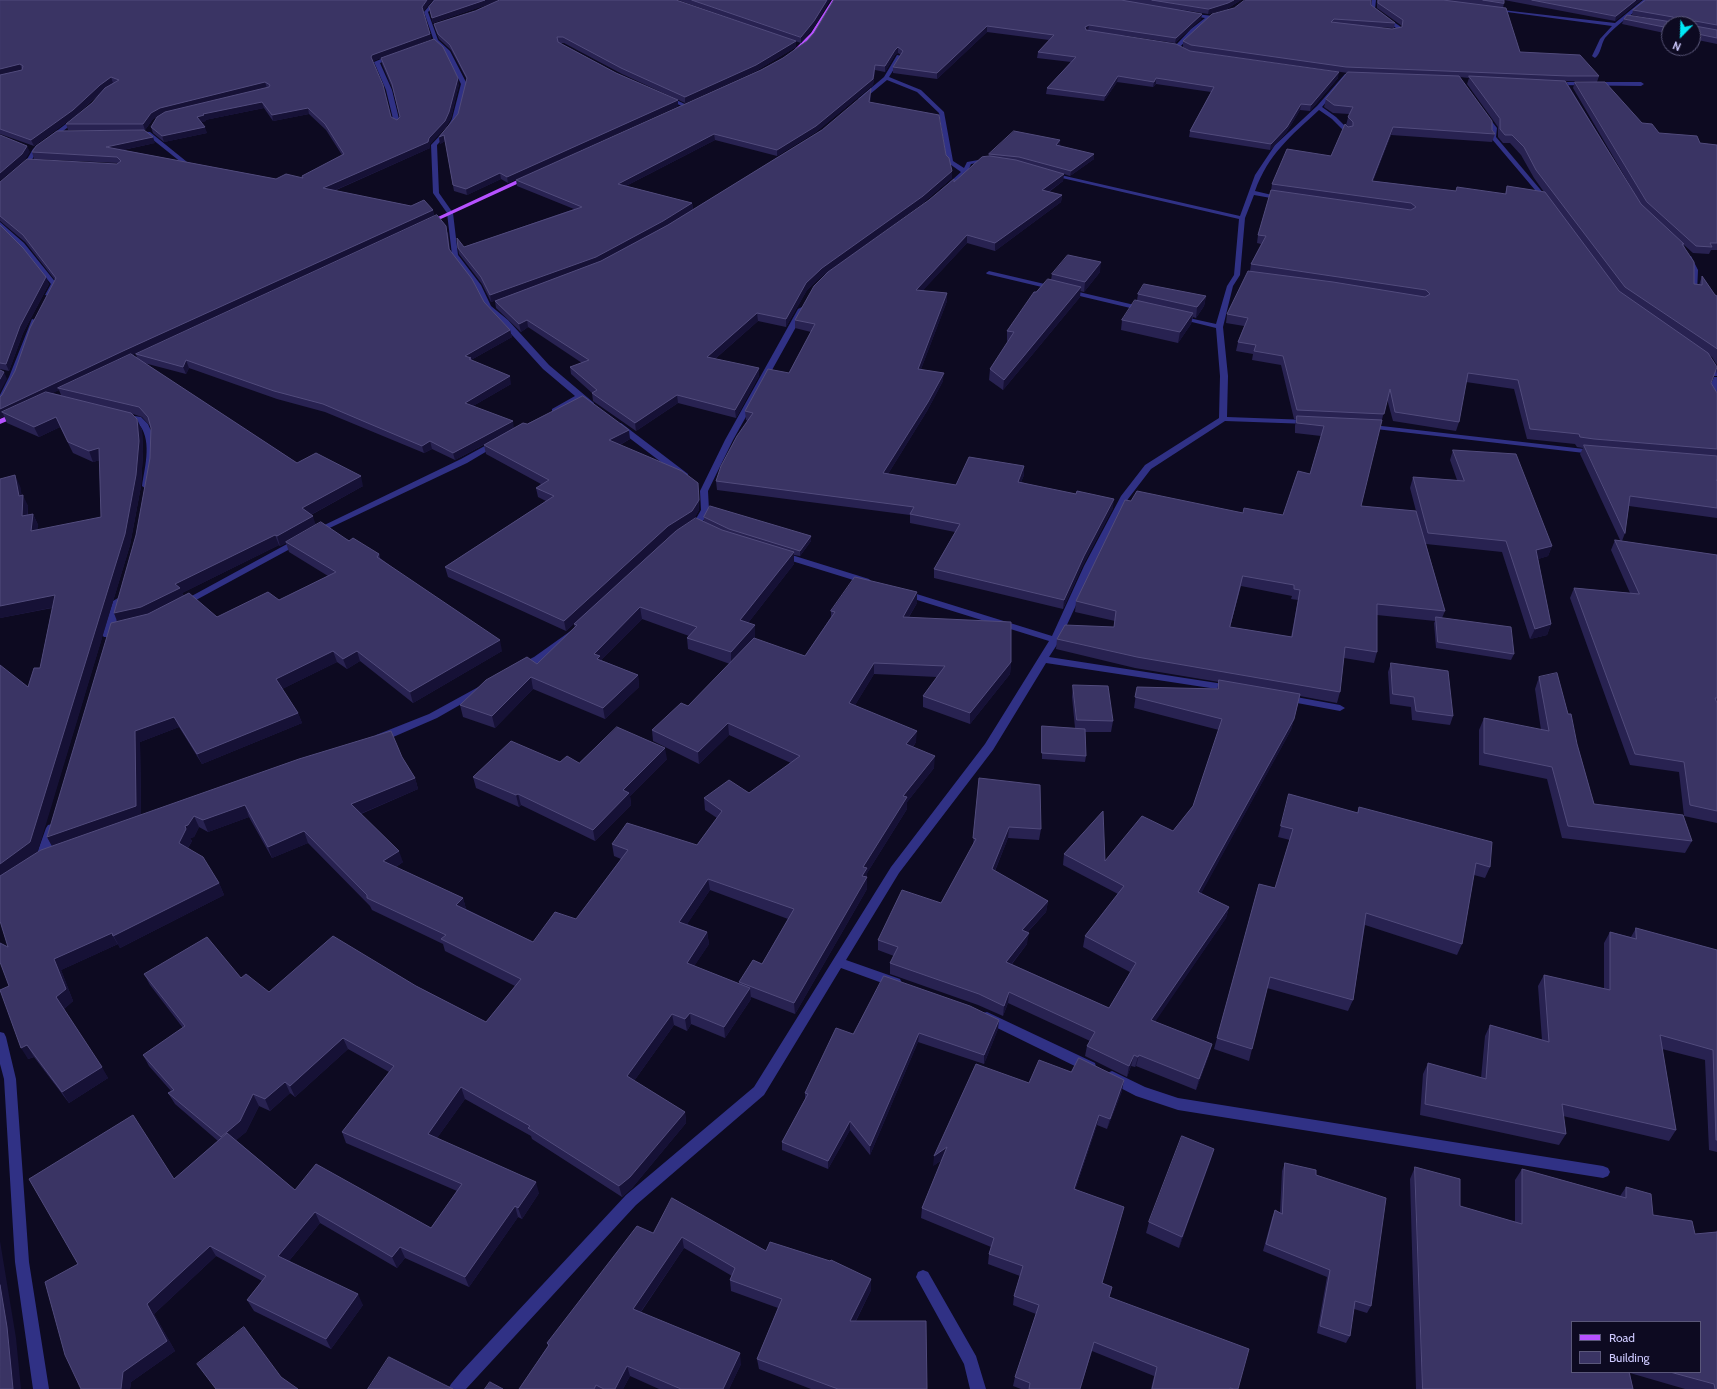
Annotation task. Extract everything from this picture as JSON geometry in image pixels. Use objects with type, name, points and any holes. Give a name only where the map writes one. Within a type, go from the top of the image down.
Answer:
[{"type":"main road","points":[[788,57],[803,46],[816,30],[834,0]]},
{"type":"main road","points":[[679,109],[693,103]]},
{"type":"main road","points":[[421,226],[536,174]]},
{"type":"main road","points":[[0,422],[26,410]]},
{"type":"street","points":[[437,0],[426,12],[430,27],[436,41],[446,51],[464,84],[455,118],[449,129],[437,139],[434,145],[436,193],[450,213],[455,255],[492,306],[546,367],[579,397],[598,411]]},
{"type":"street","points":[[1374,0],[1373,9],[1399,28],[1397,31],[1384,32]]},
{"type":"street","points":[[1595,56],[1602,39],[1624,17],[1646,0]]},
{"type":"street","points":[[1489,9],[1616,25]]},
{"type":"street","points":[[1185,13],[1208,17],[1215,15]]},
{"type":"street","points":[[1177,47],[1208,17]]},
{"type":"street","points":[[1624,17],[1631,18]]},
{"type":"street","points":[[430,27],[437,25]]},
{"type":"street","points":[[430,43],[436,41]]},
{"type":"street","points":[[795,44],[803,46]]},
{"type":"street","points":[[1169,46],[1177,47],[1183,50]]},
{"type":"street","points":[[396,54],[377,62],[389,90],[398,123]]},
{"type":"street","points":[[855,104],[886,78],[899,56]]},
{"type":"street","points":[[1338,75],[1353,76]]},
{"type":"street","points":[[1223,419],[1224,376],[1219,327],[1230,286],[1241,276],[1242,218],[1253,194],[1258,175],[1277,146],[1318,107],[1345,76]]},
{"type":"street","points":[[886,78],[919,91],[942,113],[950,162],[965,172]]},
{"type":"street","points":[[1551,84],[1641,84]]},
{"type":"street","points":[[1566,85],[1570,91]]},
{"type":"street","points":[[659,94],[686,106]]},
{"type":"street","points":[[1318,107],[1334,118],[1348,132]]},
{"type":"street","points":[[1481,110],[1494,128],[1494,137],[1555,210]]},
{"type":"street","points":[[0,186],[28,162],[35,150],[80,116]]},
{"type":"street","points":[[148,133],[152,127]]},
{"type":"street","points":[[126,133],[148,133],[189,166]]},
{"type":"street","points":[[58,134],[66,134]]},
{"type":"street","points":[[28,147],[35,150]]},
{"type":"street","points":[[937,196],[965,172],[969,163],[990,160],[997,161]]},
{"type":"street","points":[[28,162],[36,162]]},
{"type":"street","points":[[1043,172],[1242,218]]},
{"type":"street","points":[[1253,194],[1292,199]]},
{"type":"street","points":[[0,224],[12,234],[37,260],[54,284],[44,303]]},
{"type":"street","points":[[1684,248],[1688,253],[1695,270],[1695,292]]},
{"type":"street","points":[[989,274],[1150,311]]},
{"type":"street","points":[[697,486],[729,440],[804,305]]},
{"type":"street","points":[[0,402],[10,375],[38,315]]},
{"type":"street","points":[[1173,316],[1219,327]]},
{"type":"street","points":[[1702,356],[1708,360],[1717,374]]},
{"type":"street","points":[[1717,379],[1712,391],[1717,399]]},
{"type":"street","points":[[546,416],[579,397]]},
{"type":"street","points":[[118,414],[140,420],[148,430],[150,446],[144,498]]},
{"type":"street","points":[[456,1389],[466,1376],[631,1200],[759,1091],[895,870],[989,747],[1055,640],[1089,566],[1124,498],[1148,467],[1223,419],[1319,423]]},
{"type":"street","points":[[611,420],[697,486],[705,510],[694,526],[712,531]]},
{"type":"street","points":[[1356,425],[1386,427],[1605,453]]},
{"type":"street","points":[[176,607],[237,576],[327,525],[464,461],[505,438]]},
{"type":"street","points":[[771,552],[876,584]]},
{"type":"street","points":[[898,591],[1055,640]]},
{"type":"street","points":[[105,645],[120,595]]},
{"type":"street","points":[[109,630],[122,627]]},
{"type":"street","points":[[511,672],[537,659],[579,627]]},
{"type":"street","points":[[1042,659],[1147,674],[1240,690]]},
{"type":"street","points":[[368,742],[433,716],[492,682]]},
{"type":"street","points":[[1271,695],[1340,708]]},
{"type":"street","points":[[44,857],[54,820]]},
{"type":"street","points":[[31,866],[44,857],[59,851]]},
{"type":"street","points":[[837,962],[909,987]]},
{"type":"street","points":[[974,1010],[1141,1092],[1178,1104],[1603,1172]]},
{"type":"street","points":[[0,1037],[10,1079],[22,1262],[41,1389]]},
{"type":"street","points":[[923,1277],[971,1361],[978,1389]]},
{"type":"building","points":[[0,0],[427,0],[422,7],[430,34],[372,55],[371,57],[383,85],[391,117],[397,120],[400,117],[392,84],[381,58],[434,39],[443,47],[458,78],[449,112],[445,121],[429,138],[428,142],[323,188],[411,206],[424,200],[433,210],[123,351],[0,409],[0,397],[15,371],[30,328],[56,278],[23,235],[0,216],[0,182],[27,159],[117,164],[121,161],[117,157],[32,152],[36,146],[57,131],[144,130],[153,137],[106,147],[276,179],[286,174],[303,178],[302,176],[344,154],[325,124],[308,108],[272,115],[262,102],[203,114],[204,115],[197,117],[205,127],[162,136],[151,127],[157,117],[165,112],[269,87],[270,85],[265,82],[160,108],[151,113],[143,124],[66,124],[92,103],[105,88],[119,80],[111,77],[73,110],[31,140],[0,129],[0,75],[22,70],[23,66],[20,64],[0,69]]},
{"type":"building","points":[[435,0],[485,0],[432,18],[429,7]]},
{"type":"building","points":[[500,0],[676,0],[796,41],[756,65],[685,97],[621,68],[563,37],[557,37],[558,42],[616,73],[678,100],[507,177],[500,173],[466,189],[453,185],[444,135],[439,137],[458,114],[467,78],[450,45],[438,34],[434,24],[475,11]]},
{"type":"building","points":[[692,0],[827,0],[814,21],[801,37]]},
{"type":"building","points":[[834,0],[1121,0],[1202,14],[1176,38],[1089,25],[1085,27],[1086,30],[1176,44],[1190,51],[1339,72],[1311,105],[1301,104],[1287,127],[1271,144],[1190,131],[1214,87],[1156,78],[1154,82],[1118,76],[1105,96],[1047,88],[1076,57],[1038,52],[1054,35],[987,26],[937,73],[893,67],[903,51],[898,47],[885,66],[875,65],[873,79],[816,126],[777,150],[714,134],[618,184],[692,203],[663,221],[596,257],[490,295],[481,277],[458,248],[457,238],[464,247],[582,207],[516,180],[761,70],[783,58],[807,41],[814,33]]},
{"type":"building","points":[[1152,0],[1234,0],[1209,9]]},
{"type":"building","points":[[1245,0],[1371,0],[1371,5],[1395,23],[1334,19],[1331,22],[1392,29],[1402,27],[1403,20],[1378,3],[1378,0],[1443,0],[1506,8],[1520,52],[1580,55],[1599,76],[1346,67],[1191,45],[1183,41],[1212,14],[1234,8]]},
{"type":"building","points":[[1483,0],[1504,0],[1504,3]]},
{"type":"building","points":[[1532,0],[1636,0],[1616,16]]},
{"type":"building","points":[[1646,0],[1717,0],[1717,25],[1701,22],[1701,16],[1667,16],[1633,10]]},
{"type":"building","points":[[1627,15],[1661,20],[1661,26],[1624,19]]},
{"type":"building","points":[[1701,27],[1717,30],[1717,38],[1701,35]]},
{"type":"building","points":[[1348,72],[1459,76],[1492,121],[1492,130],[1495,134],[1393,127],[1372,181],[1456,191],[1457,187],[1506,194],[1507,186],[1545,192],[1619,291],[1708,353],[1717,367],[1711,383],[1717,393],[1717,449],[1594,439],[1580,437],[1579,434],[1530,429],[1518,380],[1468,373],[1459,422],[1395,412],[1390,389],[1384,414],[1297,410],[1283,356],[1254,351],[1256,345],[1238,342],[1248,318],[1227,314],[1248,271],[1333,282],[1425,297],[1430,294],[1426,290],[1251,264],[1266,236],[1258,235],[1271,190],[1411,210],[1416,207],[1411,203],[1272,184],[1287,149],[1331,156],[1345,124],[1348,127],[1353,126],[1353,122],[1348,117],[1353,107],[1334,105],[1326,99]]},
{"type":"building","points":[[1469,76],[1565,81],[1641,204],[1684,244],[1682,244],[1694,262],[1694,284],[1702,285],[1702,276],[1717,296],[1717,349],[1625,287],[1536,170],[1524,147],[1512,135],[1505,135],[1500,129],[1500,119]]},
{"type":"building","points":[[1575,82],[1605,82],[1642,123],[1652,124],[1659,133],[1697,136],[1700,143],[1717,145],[1717,243],[1710,243],[1712,247],[1696,246],[1647,202]]},
{"type":"building","points":[[871,89],[869,102],[939,115],[946,155],[949,158],[952,171],[923,196],[822,268],[806,283],[786,319],[757,313],[707,357],[759,368],[735,410],[677,395],[635,423],[592,393],[597,390],[570,367],[589,360],[527,320],[519,324],[495,301],[601,261],[668,225],[822,130]]},
{"type":"building","points":[[1014,131],[1060,140],[1056,145],[1094,154],[1071,171],[1019,157],[989,154]]},
{"type":"building","points":[[0,135],[27,146],[22,154],[0,173]]},
{"type":"building","points":[[990,156],[1016,160],[1064,174],[1042,190],[1062,195],[995,243],[967,235],[916,290],[947,293],[918,369],[944,373],[928,402],[883,473],[956,485],[969,457],[1024,466],[1018,482],[1076,494],[1077,491],[1114,499],[1084,556],[1064,600],[934,569],[960,524],[910,514],[914,507],[716,481],[721,466],[737,436],[753,413],[745,411],[768,369],[789,373],[815,324],[795,320],[814,286],[828,272],[929,200],[954,179],[954,182],[982,157]]},
{"type":"building","points":[[437,215],[446,226],[449,249],[472,279],[484,302],[510,330],[465,356],[510,376],[465,403],[513,421],[453,453],[430,441],[422,446],[323,404],[274,391],[186,360],[183,367],[136,354]]},
{"type":"building","points":[[0,225],[23,248],[46,277],[20,326],[6,364],[0,363]]},
{"type":"building","points":[[1068,255],[1101,262],[1085,282],[1052,274]]},
{"type":"building","points":[[1048,279],[1081,287],[1004,380],[990,369],[1014,332],[1007,331],[1034,292],[1036,292]]},
{"type":"building","points":[[1144,284],[1206,296],[1197,307],[1138,294]]},
{"type":"building","points":[[1135,300],[1193,313],[1180,332],[1122,320]]},
{"type":"building","points":[[131,354],[297,463],[316,453],[361,476],[302,508],[313,516],[277,536],[275,535],[175,584],[180,588],[141,607],[114,613],[136,535],[150,458],[151,428],[148,417],[139,407],[58,388]]},
{"type":"building","points":[[0,370],[4,372],[0,379]]},
{"type":"building","points":[[46,392],[131,413],[137,419],[139,441],[136,475],[125,534],[30,842],[0,864],[0,665],[28,687],[34,668],[40,668],[55,595],[0,606],[0,479],[15,475],[19,496],[23,495],[22,516],[33,514],[31,531],[101,517],[99,448],[89,451],[68,442],[56,417],[34,427],[2,412]]},
{"type":"building","points":[[583,396],[629,430],[609,440],[682,471],[698,483],[699,500],[692,511],[668,526],[564,621],[445,567],[554,496],[536,488],[549,480],[484,445],[523,423],[527,424]]},
{"type":"building","points":[[1297,416],[1382,420],[1361,506],[1416,511],[1445,611],[1377,604],[1377,652],[1345,647],[1340,692],[1137,657],[1057,639],[1065,625],[1114,627],[1116,611],[1076,601],[1125,500],[1131,501],[1137,491],[1243,513],[1244,508],[1283,515],[1298,471],[1310,474],[1324,426],[1297,423]],"holes":[[[1243,576],[1294,585],[1294,589],[1300,590],[1292,637],[1230,627]]]},
{"type":"building","points":[[1584,445],[1717,456],[1717,508],[1630,496],[1625,533]]},
{"type":"building","points":[[1453,450],[1516,454],[1552,546],[1536,550],[1551,624],[1535,629],[1506,541],[1428,533],[1413,477],[1464,481]]},
{"type":"building","points":[[710,506],[811,536],[800,551],[729,529],[704,517]]},
{"type":"building","points":[[696,518],[722,530],[794,552],[740,620],[755,625],[731,652],[687,638],[697,627],[640,607],[594,654],[600,656],[597,659],[638,675],[603,708],[531,677],[492,716],[460,705],[486,680],[527,657],[537,664],[577,625],[574,624],[676,531]]},
{"type":"building","points":[[321,522],[349,541],[353,538],[379,554],[377,557],[500,640],[410,692],[357,651],[343,659],[333,651],[276,679],[298,713],[197,754],[174,717],[135,731],[136,806],[47,837],[111,623],[148,614],[189,593],[217,617],[268,592],[279,600],[336,572],[286,542]]},
{"type":"building","points":[[1615,540],[1717,555],[1717,698],[1715,698],[1717,703],[1717,811],[1690,805],[1684,762],[1635,754],[1574,588],[1639,594]]},
{"type":"building","points":[[855,577],[917,592],[903,617],[1011,622],[1011,662],[970,713],[923,696],[945,666],[874,663],[849,703],[917,731],[906,744],[935,756],[903,796],[907,797],[863,867],[867,868],[862,876],[867,877],[794,1003],[739,982],[753,960],[762,964],[794,909],[708,879],[679,922],[707,932],[687,963],[750,988],[724,1027],[690,1013],[685,1019],[672,1014],[627,1076],[685,1112],[630,1177],[619,1186],[528,1128],[530,1126],[461,1087],[428,1134],[536,1182],[518,1208],[515,1206],[465,1277],[400,1247],[392,1257],[315,1212],[278,1256],[358,1294],[326,1339],[247,1300],[266,1276],[210,1246],[147,1304],[167,1341],[123,1372],[121,1389],[81,1389],[65,1355],[45,1282],[78,1264],[29,1179],[133,1115],[174,1179],[227,1133],[295,1190],[316,1164],[431,1228],[462,1184],[342,1132],[394,1066],[343,1038],[290,1086],[285,1082],[265,1099],[253,1094],[240,1121],[221,1137],[168,1093],[174,1090],[143,1055],[185,1026],[144,974],[207,937],[241,978],[246,974],[269,992],[333,936],[416,986],[486,1022],[521,979],[441,939],[446,935],[367,898],[367,895],[304,831],[268,847],[245,805],[203,820],[194,816],[188,825],[185,826],[186,829],[179,843],[203,857],[219,883],[113,936],[112,933],[54,959],[66,989],[56,997],[102,1067],[62,1092],[27,1045],[21,1048],[0,990],[9,986],[0,962],[0,943],[8,947],[0,921],[0,876],[41,850],[299,759],[391,731],[402,757],[415,778],[351,804],[399,851],[383,861],[463,898],[456,905],[533,942],[555,912],[576,919],[628,850],[612,844],[627,823],[697,845],[722,811],[704,798],[729,780],[749,793],[800,756],[728,723],[698,752],[652,730],[681,703],[688,706],[754,638],[805,656],[835,612],[831,611]]},
{"type":"building","points":[[1436,617],[1511,627],[1514,654],[1438,642]]},
{"type":"building","points":[[1391,663],[1448,671],[1453,716],[1416,711],[1414,697],[1393,694]]},
{"type":"building","points":[[1557,673],[1568,714],[1571,714],[1577,744],[1594,804],[1683,815],[1692,841],[1568,826],[1552,767],[1484,753],[1484,718],[1549,731],[1539,677]]},
{"type":"building","points":[[1219,680],[1300,694],[1294,719],[1198,892],[1229,907],[1151,1020],[1212,1044],[1199,1079],[1139,1055],[1138,1057],[1134,1055],[1129,1066],[1087,1046],[1095,1032],[1009,992],[1004,1006],[979,994],[890,963],[898,947],[878,940],[902,890],[941,903],[976,839],[973,838],[979,778],[1040,785],[1041,829],[1009,827],[992,869],[1048,901],[1022,930],[1029,933],[1006,962],[1109,1008],[1136,963],[1085,936],[1124,886],[1064,854],[1103,811],[1105,861],[1142,816],[1173,831],[1193,806],[1222,719],[1135,697],[1137,687],[1218,689]]},
{"type":"building","points":[[1073,685],[1108,686],[1113,721],[1077,720]]},
{"type":"building","points":[[1042,726],[1085,729],[1086,756],[1042,753]]},
{"type":"building","points":[[617,727],[665,748],[623,790],[629,793],[593,830],[518,794],[516,795],[473,777],[511,741],[560,762],[567,756],[579,763]]},
{"type":"building","points":[[1289,794],[1358,813],[1359,807],[1492,842],[1490,867],[1476,863],[1462,944],[1366,913],[1353,1000],[1270,977],[1252,1049],[1217,1038],[1259,884],[1275,888],[1293,829],[1281,826]]},
{"type":"building","points":[[1636,928],[1717,950],[1717,1140],[1713,1050],[1660,1035],[1676,1130],[1562,1104],[1566,1134],[1425,1104],[1428,1063],[1486,1079],[1490,1025],[1549,1042],[1544,975],[1610,990],[1610,932],[1636,939]]},
{"type":"building","points":[[884,976],[970,1006],[999,1020],[984,1055],[919,1033],[870,1146],[850,1121],[828,1161],[782,1142],[808,1094],[805,1093],[836,1028],[853,1034]]},
{"type":"building","points":[[1079,1058],[1124,1080],[1110,1119],[1099,1115],[1074,1189],[1124,1207],[1102,1283],[1112,1287],[1109,1297],[1249,1349],[1238,1389],[1152,1389],[1157,1367],[1094,1342],[1080,1389],[1029,1389],[1030,1383],[1015,1377],[1039,1305],[1014,1296],[1023,1266],[989,1254],[994,1238],[922,1208],[947,1147],[934,1156],[976,1064],[1029,1083],[1039,1060],[1071,1072]]},
{"type":"building","points":[[1182,1136],[1214,1149],[1182,1237],[1149,1222]]},
{"type":"building","points":[[1285,1163],[1316,1170],[1316,1175],[1386,1198],[1371,1306],[1355,1301],[1350,1336],[1320,1326],[1330,1270],[1266,1244],[1275,1210],[1282,1214]]},
{"type":"building","points":[[1415,1167],[1460,1179],[1460,1206],[1522,1224],[1522,1169],[1626,1198],[1626,1187],[1651,1194],[1653,1215],[1692,1221],[1695,1234],[1717,1232],[1717,1389],[1715,1389],[1714,1384],[1674,1373],[1701,1373],[1701,1321],[1571,1321],[1571,1373],[1629,1373],[1633,1389],[1423,1389]]},
{"type":"building","points":[[672,1198],[766,1251],[770,1242],[830,1261],[831,1260],[871,1279],[850,1321],[926,1321],[927,1389],[838,1389],[757,1359],[782,1299],[730,1280],[735,1268],[682,1237],[633,1309],[740,1353],[723,1389],[681,1389],[627,1366],[615,1389],[604,1389],[596,1385],[594,1389],[519,1389],[549,1345],[547,1343],[637,1226],[653,1233]]},
{"type":"building","points":[[0,1285],[7,1327],[13,1389],[0,1389]]},
{"type":"building","points":[[244,1327],[281,1377],[298,1389],[216,1389],[197,1364]]},
{"type":"building","points":[[389,1357],[453,1389],[368,1389]]},
{"type":"building","points":[[490,1382],[503,1389],[485,1389]]}]
